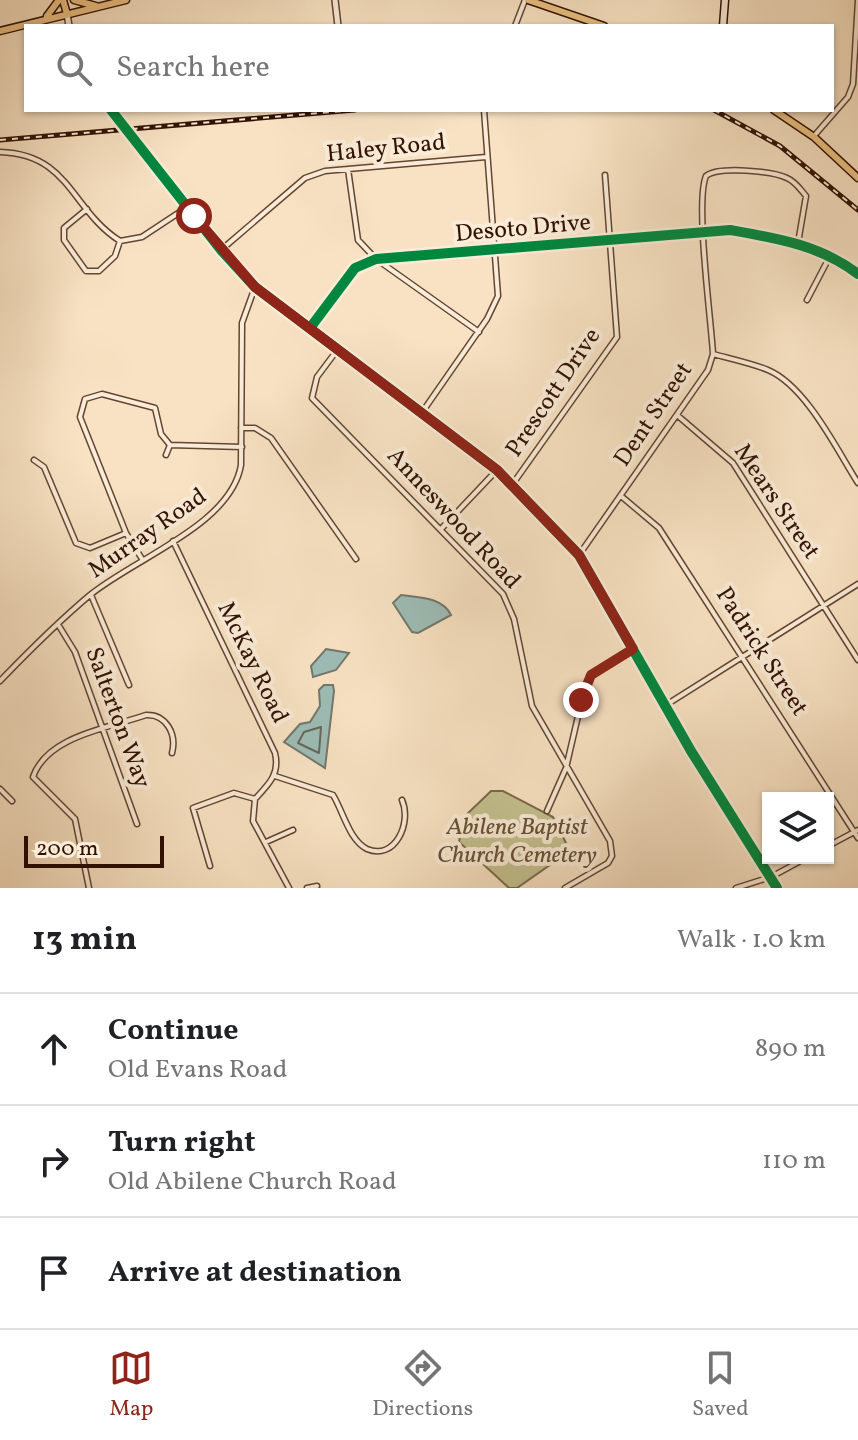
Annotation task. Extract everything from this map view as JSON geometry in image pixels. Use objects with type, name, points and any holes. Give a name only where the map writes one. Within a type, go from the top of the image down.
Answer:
[{"type":"main road","points":[[47,17],[61,0],[67,14]]},
{"type":"main road","points":[[74,0],[100,7]]},
{"type":"main road","points":[[0,31],[126,0]]},
{"type":"main road","points":[[526,0],[598,24]]},
{"type":"main road","points":[[723,24],[725,0]]},
{"type":"main road","points":[[777,112],[814,137],[858,178]]},
{"type":"street","points":[[335,0],[338,24]]},
{"type":"street","points":[[516,24],[526,0]]},
{"type":"street","points":[[814,137],[848,97],[853,84],[858,0]]},
{"type":"street","points":[[67,14],[69,24]]},
{"type":"street","points":[[113,112],[221,250],[255,287],[423,411],[497,470],[579,555],[691,751],[777,888]]},
{"type":"street","points":[[423,411],[479,332],[498,296],[484,112]]},
{"type":"street","points":[[0,152],[33,158],[52,168],[73,187],[101,228],[120,241],[142,237],[195,202]]},
{"type":"street","name":"Haley Road","points":[[221,250],[305,178],[325,171],[487,157]]},
{"type":"street","points":[[348,169],[358,240],[376,259],[479,332]]},
{"type":"street","name":"Dent Street","points":[[579,555],[708,370],[713,354],[702,185],[706,176],[720,171],[786,177],[806,196],[798,243]]},
{"type":"street","name":"Prescott Drive","points":[[512,485],[617,337],[605,175]]},
{"type":"street","points":[[87,209],[64,228],[64,240],[86,271],[99,271],[115,256],[120,241]]},
{"type":"street","name":"Desoto Drive","points":[[310,328],[362,263],[376,259],[495,252],[730,230],[798,243],[830,256],[858,274]]},
{"type":"street","points":[[807,300],[830,256]]},
{"type":"street","name":"Murray Road","points":[[0,681],[91,595],[207,518],[230,496],[238,483],[242,447],[242,323],[255,287]]},
{"type":"street","name":"Anneswood Road","points":[[338,349],[317,377],[311,389],[312,398],[442,528],[496,585],[511,608],[532,706],[612,849],[608,863],[565,888]]},
{"type":"street","points":[[713,354],[770,371],[784,381],[819,421],[858,483]]},
{"type":"street","points":[[142,559],[126,533],[80,417],[85,399],[102,394],[155,408],[161,434],[170,445],[242,447]]},
{"type":"street","name":"Mears Street","points":[[677,415],[733,463],[858,660]]},
{"type":"street","points":[[241,428],[255,428],[271,438],[356,559]]},
{"type":"street","points":[[166,455],[170,445]]},
{"type":"street","points":[[34,460],[44,467],[76,543],[90,548],[126,533]]},
{"type":"street","points":[[442,528],[497,470]]},
{"type":"street","name":"Padrick Street","points":[[621,496],[659,528],[857,833]]},
{"type":"street","name":"McKay Road","points":[[173,539],[275,753],[278,765],[275,776]]},
{"type":"street","points":[[666,705],[858,584]]},
{"type":"street","points":[[91,595],[129,685]]},
{"type":"street","name":"Salterton Way","points":[[59,626],[75,652],[137,824]]},
{"type":"street","points":[[547,811],[566,768],[585,686],[591,675],[633,649]]},
{"type":"street","points":[[89,888],[75,819],[33,777],[46,754],[72,739],[157,714],[165,720],[175,742],[172,753]]},
{"type":"street","points":[[289,888],[253,821],[255,799],[275,776],[333,795],[357,840],[365,848],[377,851],[389,846],[403,832],[407,813],[402,800]]},
{"type":"street","points":[[0,789],[12,801]]},
{"type":"street","points":[[210,866],[193,808],[234,793],[255,799]]},
{"type":"street","points":[[266,842],[293,830]]},
{"type":"street","points":[[834,843],[857,833]]},
{"type":"street","points":[[736,888],[771,877],[795,864]]},
{"type":"street","points":[[307,888],[317,886]]},
{"type":"green space","name":"Abilene Baptist Church Cemetery","points":[[491,791],[503,791],[553,817],[570,851],[517,888],[509,888],[459,842],[464,817]]},
{"type":"water","points":[[401,595],[436,602],[451,615],[418,633],[412,632],[393,603]]},
{"type":"water","points":[[326,649],[349,653],[336,670],[313,677],[311,666]]},
{"type":"water","points":[[324,685],[333,685],[334,691],[325,768],[284,742],[300,724],[310,722],[320,706],[319,690]]},
{"type":"railway","points":[[0,140],[331,112]]},
{"type":"railway","points":[[718,112],[780,146],[858,210]]},
{"type":"cycle path","points":[[113,112],[221,250],[255,287],[497,470],[579,555],[691,751],[777,888]]},
{"type":"cycle path","points":[[310,328],[355,268],[376,259],[730,230],[813,249],[858,274]]},
{"type":"route","points":[[194,216],[255,287],[423,411],[497,470],[579,555],[633,649],[591,675],[581,700]]}]
